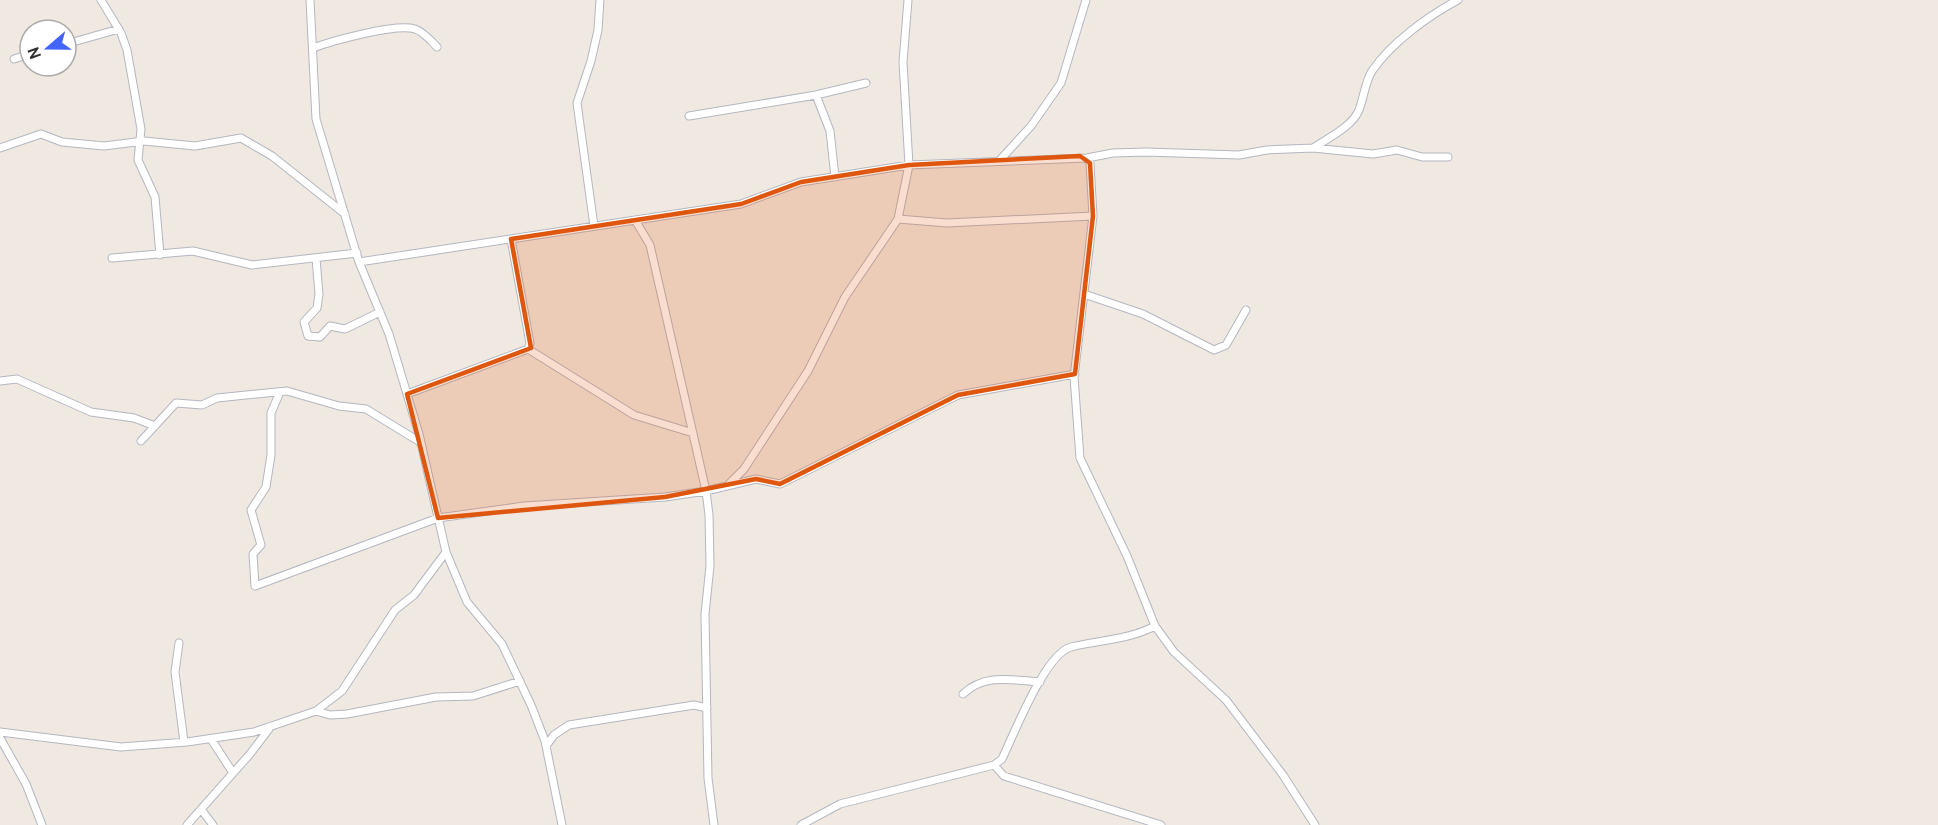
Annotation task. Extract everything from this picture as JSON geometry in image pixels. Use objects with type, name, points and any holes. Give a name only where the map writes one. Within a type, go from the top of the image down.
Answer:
[{"type":"street","points":[[101,0],[119,29],[131,70],[140,141],[138,160],[154,197],[160,255]]},
{"type":"street","points":[[310,0],[316,119],[359,262],[380,312],[407,394],[446,552],[467,602],[502,644],[519,681],[546,746],[562,825]]},
{"type":"street","points":[[594,226],[576,103],[591,62],[598,30],[600,0]]},
{"type":"street","points":[[727,486],[744,470],[808,371],[845,297],[897,219],[909,165],[903,62],[908,0]]},
{"type":"street","points":[[1000,160],[1031,126],[1060,83],[1086,0]]},
{"type":"street","points":[[1313,148],[1350,122],[1358,112],[1369,76],[1381,60],[1411,33],[1458,0]]},
{"type":"street","points":[[313,48],[355,34],[404,28],[415,29],[424,34],[437,47]]},
{"type":"street","points":[[78,41],[119,29]]},
{"type":"street","points":[[14,59],[18,58]]},
{"type":"street","points":[[689,116],[816,95],[866,83]]},
{"type":"street","points":[[816,95],[830,131],[835,177]]},
{"type":"street","points":[[0,148],[41,134],[62,142],[104,146],[140,141],[195,146],[241,138],[272,156],[345,214]]},
{"type":"street","points":[[359,262],[741,204],[801,182],[909,165],[1087,158],[1113,153],[1146,152],[1239,155],[1267,150],[1313,148],[1372,154],[1397,150],[1422,157],[1448,157]]},
{"type":"street","points":[[1087,158],[1090,163],[1093,216],[1075,374],[1080,459],[1127,556],[1155,626],[1174,652],[1226,700],[1283,775],[1315,825]]},
{"type":"street","points":[[897,219],[947,223],[1093,216]]},
{"type":"street","points":[[635,220],[650,244],[706,491],[710,566],[705,614],[708,778],[714,825]]},
{"type":"street","points":[[511,239],[530,343],[528,349]]},
{"type":"street","points":[[112,258],[193,251],[252,265],[357,253]]},
{"type":"street","points":[[316,258],[320,290],[317,308],[304,322],[308,336],[320,338],[330,326],[345,329],[380,312]]},
{"type":"street","points":[[1084,294],[1143,314],[1214,350],[1226,345],[1245,310]]},
{"type":"street","points":[[528,349],[634,415],[693,433]]},
{"type":"street","points":[[407,394],[528,349]]},
{"type":"street","points":[[280,392],[271,413],[271,455],[266,487],[251,510],[261,545],[253,554],[255,586],[438,518],[524,506],[665,497],[706,491],[756,479],[780,484],[958,395],[1075,374]]},
{"type":"street","points":[[0,381],[17,379],[91,412],[134,418],[155,426]]},
{"type":"street","points":[[141,441],[176,403],[202,405],[217,398],[286,391],[339,406],[366,409],[420,442]]},
{"type":"street","points":[[0,732],[121,747],[211,739],[269,729],[316,711],[342,691],[394,610],[414,595],[446,552]]},
{"type":"street","points":[[801,825],[840,804],[994,765],[1002,759],[1050,661],[1067,648],[1138,635],[1155,626]]},
{"type":"street","points":[[179,643],[175,672],[184,742]]},
{"type":"street","points":[[963,694],[972,685],[987,679],[1040,682]]},
{"type":"street","points":[[316,711],[330,715],[347,714],[436,697],[473,696],[519,681]]},
{"type":"street","points":[[546,746],[554,735],[569,726],[694,705],[707,708]]},
{"type":"street","points":[[187,825],[233,774],[269,729]]},
{"type":"street","points":[[0,738],[26,784],[42,825]]},
{"type":"street","points":[[211,739],[233,774]]},
{"type":"street","points":[[994,765],[1004,776],[1161,825]]},
{"type":"street","points":[[201,809],[213,825]]},
{"type":"highlighted area","points":[[1080,156],[1090,163],[1093,216],[1075,374],[958,395],[780,484],[756,479],[665,497],[438,518],[407,394],[531,348],[511,239],[741,204],[801,182],[909,165]]}]
